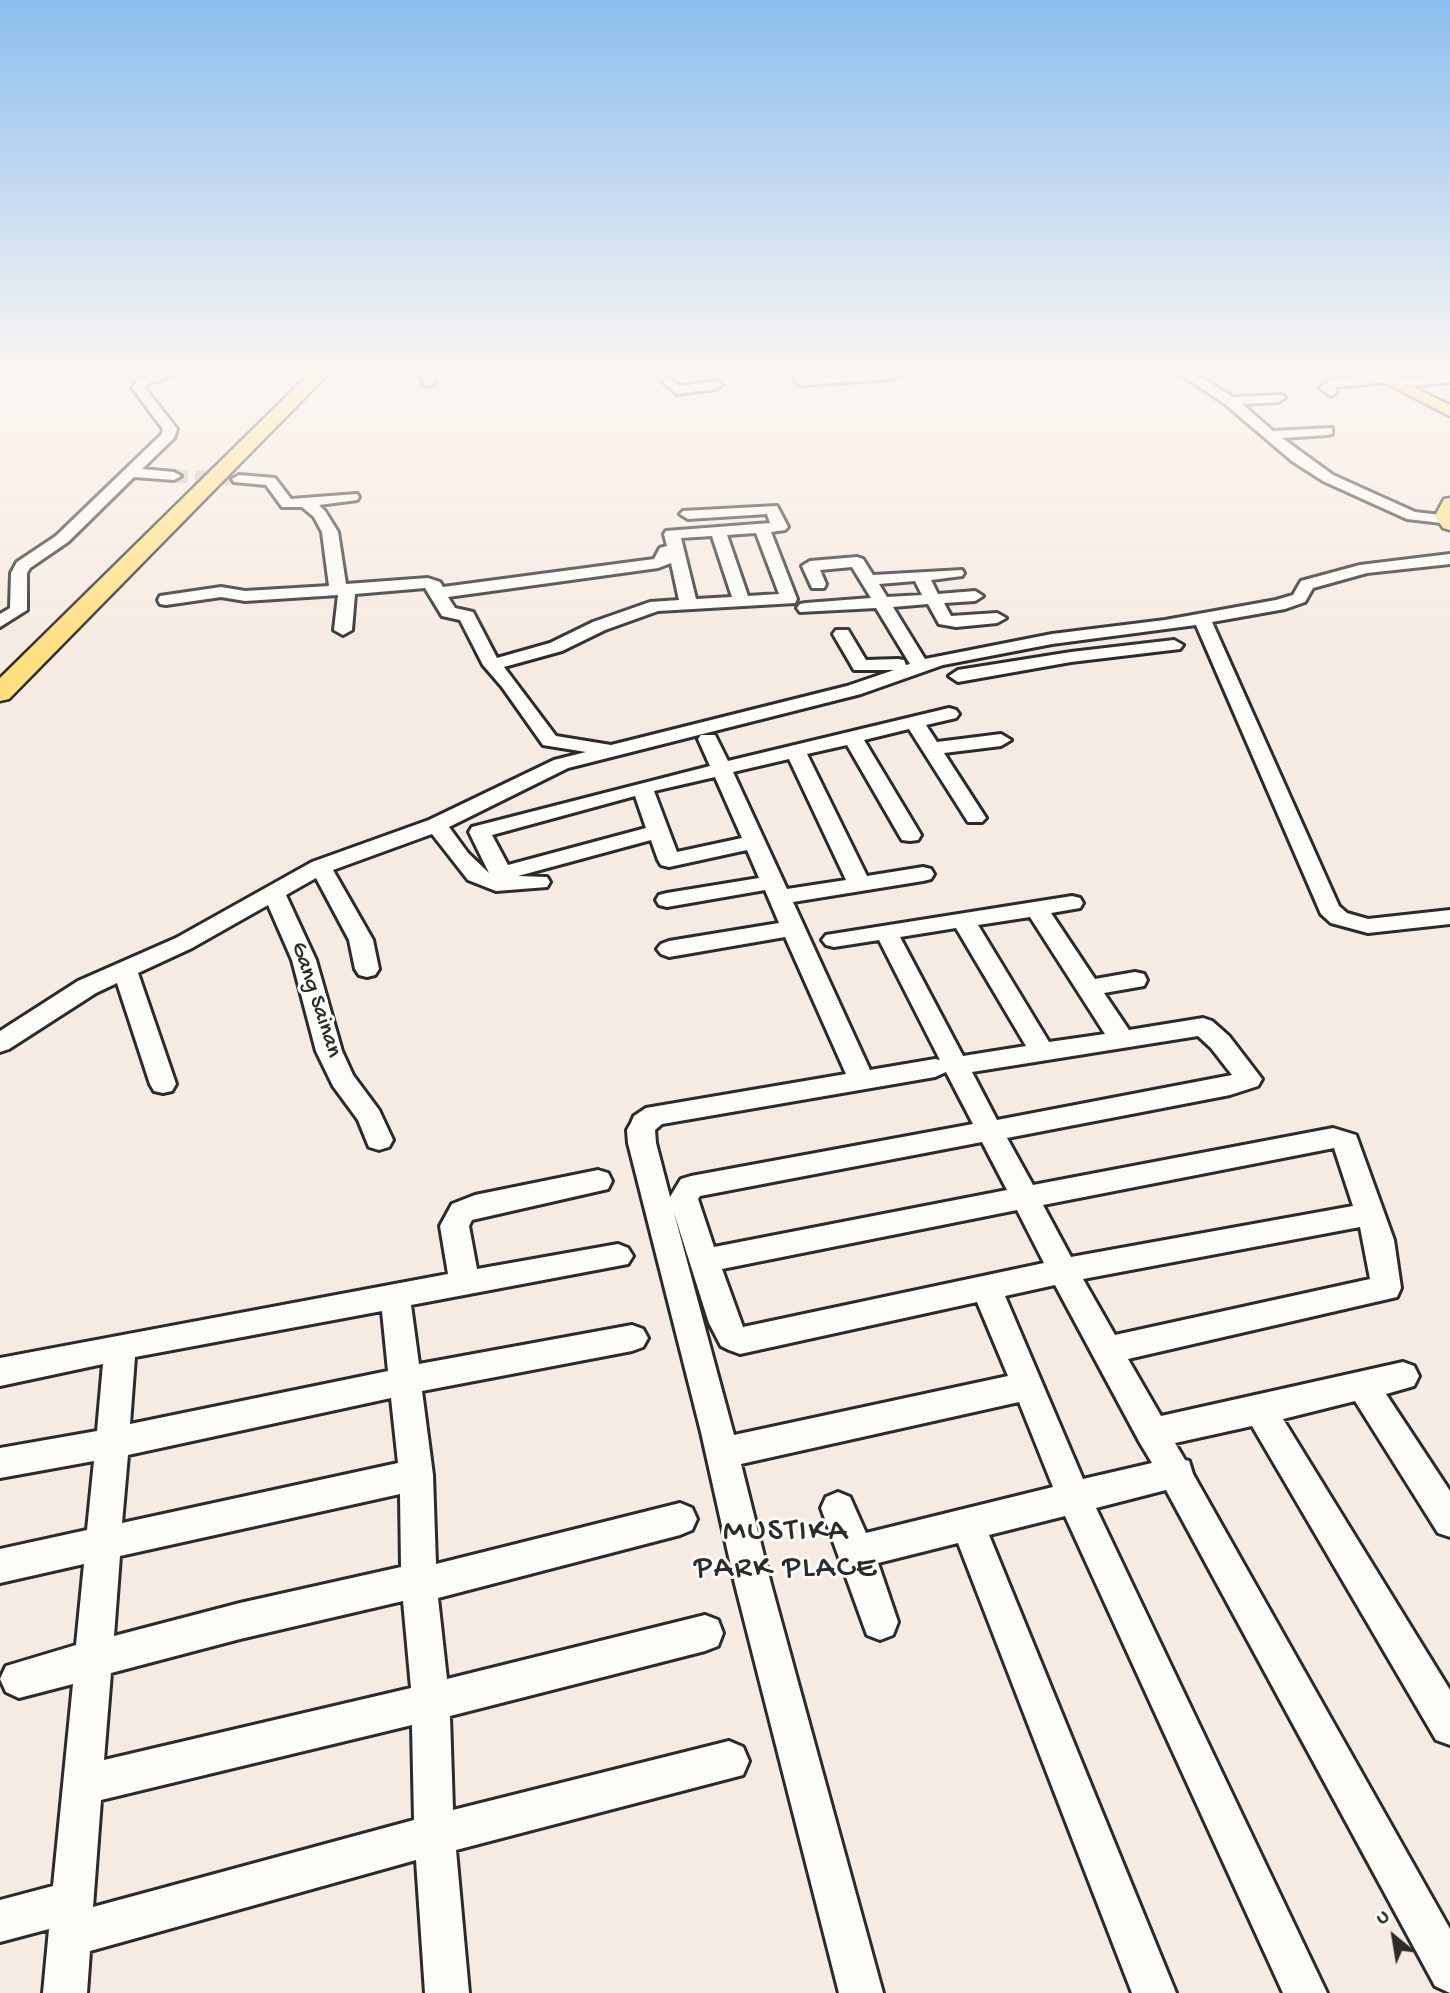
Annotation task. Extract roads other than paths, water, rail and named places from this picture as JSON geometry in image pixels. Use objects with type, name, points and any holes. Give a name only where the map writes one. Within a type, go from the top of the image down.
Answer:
[{"type":"highway","points":[[77,585],[198,468]]},
{"type":"highway","points":[[0,693],[225,468]]},
{"type":"street","points":[[0,622],[19,610],[19,573],[23,565],[62,540],[137,468]]},
{"type":"street","points":[[1314,468],[1328,478],[1412,516],[1449,516]]},
{"type":"street","points":[[132,474],[174,476]]},
{"type":"street","points":[[239,480],[270,481],[286,504],[308,504],[352,497]]},
{"type":"street","points":[[308,504],[320,514],[330,532],[342,590],[343,630]]},
{"type":"street","points":[[688,514],[772,509],[780,527],[672,534],[689,605]]},
{"type":"street","points":[[492,665],[556,647],[598,626],[656,606],[789,600],[762,528]]},
{"type":"street","points":[[718,531],[742,602]]},
{"type":"street","points":[[438,593],[658,563],[665,560],[666,551]]},
{"type":"street","points":[[818,584],[810,566],[851,561],[858,563],[915,658]]},
{"type":"street","points":[[0,1043],[77,993],[184,943],[320,867],[437,825],[543,772],[615,750],[854,690],[915,658],[967,653],[1289,603],[1299,598],[1307,585],[1344,577],[1366,568],[1449,567]]},
{"type":"street","points":[[869,580],[956,573]]},
{"type":"street","points":[[920,576],[945,620],[997,618]]},
{"type":"street","points":[[166,600],[221,592],[245,596],[428,583],[434,586],[450,614],[467,616],[492,665],[509,683],[550,741],[615,750]]},
{"type":"street","points":[[393,602],[409,598],[402,584]]},
{"type":"street","points":[[806,608],[975,596]]},
{"type":"street","points":[[1202,618],[1329,909],[1339,918],[1368,926],[1450,917]]},
{"type":"street","points":[[842,635],[860,666],[868,668],[1002,640]]},
{"type":"street","points":[[1052,639],[1071,657]]},
{"type":"street","points":[[958,676],[1071,657],[1174,645]]},
{"type":"street","points":[[658,831],[501,874],[480,832],[642,788],[949,714]]},
{"type":"street","points":[[914,722],[975,818]]},
{"type":"street","points":[[852,737],[910,835]]},
{"type":"street","points":[[708,739],[862,1081]]},
{"type":"street","points":[[931,749],[1001,740]]},
{"type":"street","points":[[795,751],[859,883]]},
{"type":"street","points":[[642,788],[669,860],[755,842]]},
{"type":"street","points":[[437,825],[460,858],[477,875],[496,884],[540,883]]},
{"type":"street","points":[[320,867],[352,920],[361,940],[368,969]]},
{"type":"street","points":[[667,900],[859,883],[923,873]]},
{"type":"street","name":"Gang Sainan","points":[[274,893],[304,960],[329,1051],[342,1079],[370,1117],[379,1140]]},
{"type":"street","points":[[834,940],[1072,902]]},
{"type":"street","points":[[1036,908],[1123,1041]]},
{"type":"street","points":[[963,919],[1043,1053]]},
{"type":"street","points":[[669,949],[793,928]]},
{"type":"street","points":[[886,932],[945,1067],[990,1131],[1063,1271],[1152,1433],[1177,1472],[1450,1971]]},
{"type":"street","points":[[125,969],[163,1084]]},
{"type":"street","points":[[1089,988],[1135,980]]},
{"type":"street","points":[[861,1993],[642,1143],[644,1123],[655,1115],[1205,1027],[1249,1079],[1230,1086],[691,1187],[684,1198],[728,1332],[740,1341],[1063,1271],[1371,1214]]},
{"type":"street","points":[[706,1260],[1340,1138],[1348,1145],[1381,1251],[1386,1288],[1107,1350]]},
{"type":"street","points":[[465,1283],[454,1226],[462,1212],[475,1206],[597,1181]]},
{"type":"street","points":[[0,1372],[120,1347],[618,1256]]},
{"type":"street","points":[[986,1288],[1074,1499],[1305,1993]]},
{"type":"street","points":[[395,1296],[416,1475],[419,1583],[430,1702],[434,1835],[446,1993]]},
{"type":"street","points":[[0,1463],[112,1443],[404,1381],[632,1338]]},
{"type":"street","points":[[65,1993],[120,1347]]},
{"type":"street","points":[[1152,1433],[1403,1376]]},
{"type":"street","points":[[1362,1385],[1450,1521]]},
{"type":"street","points":[[721,1453],[1029,1386]]},
{"type":"street","points":[[1259,1410],[1450,1726]]},
{"type":"street","points":[[856,1552],[1177,1472]]},
{"type":"street","points":[[0,1566],[416,1475]]},
{"type":"street","points":[[838,1508],[880,1622]]},
{"type":"street","points":[[19,1679],[94,1658],[680,1519]]},
{"type":"street","points":[[968,1525],[1154,1993]]},
{"type":"street","points":[[83,1784],[430,1702],[705,1633]]},
{"type":"street","points":[[0,1920],[72,1918],[434,1835],[729,1761]]},
{"type":"tunnel","points":[[174,476],[239,479]]},
{"type":"district","name":"MUSTIKA PARK PLACE","points":[[786,1552]]}]
